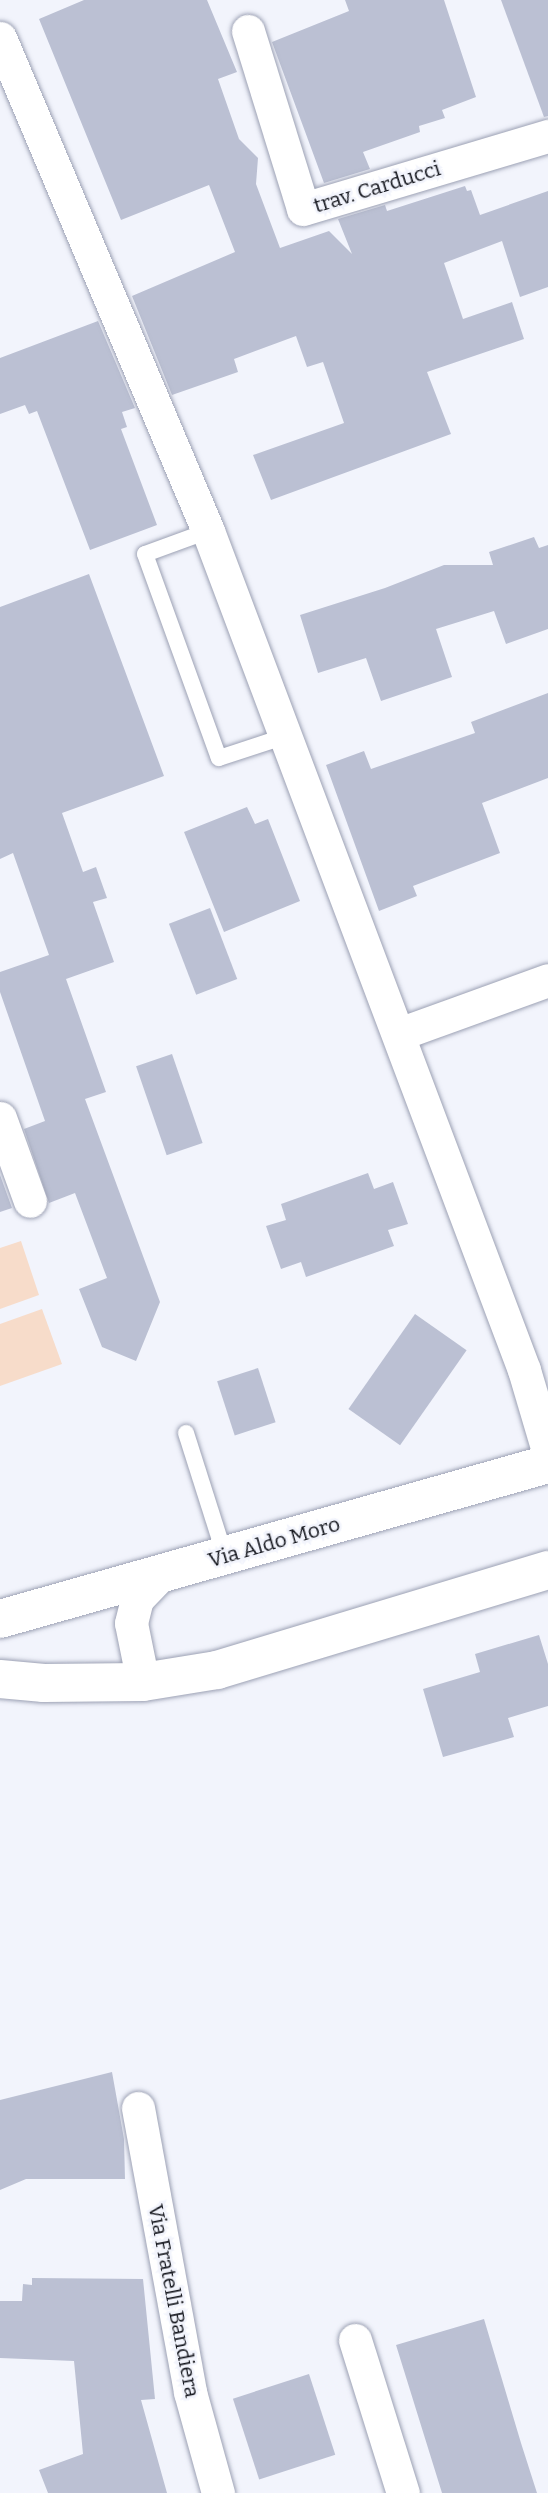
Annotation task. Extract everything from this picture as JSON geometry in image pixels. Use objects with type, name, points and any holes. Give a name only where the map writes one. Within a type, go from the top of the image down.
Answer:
[{"type":"street","name":"trav. Carducci","points":[[248,31],[303,209],[548,135]]},
{"type":"street","points":[[0,38],[208,531],[524,1370],[548,1451]]},
{"type":"street","points":[[399,1034],[548,980]]},
{"type":"street","points":[[0,1118],[30,1201]]},
{"type":"street","name":"Via Aldo Moro","points":[[0,1619],[548,1464]]},
{"type":"street","points":[[0,1679],[44,1683],[143,1682],[217,1670],[544,1568]]},
{"type":"street","points":[[143,1682],[131,1623],[137,1599],[160,1575]]},
{"type":"street","name":"Via Fratelli Bandiera","points":[[138,2108],[190,2392],[218,2493]]},
{"type":"street","points":[[355,2340],[403,2493]]},
{"type":"lane","points":[[208,531],[145,554],[219,758],[286,736]]},
{"type":"lane","points":[[186,1433],[225,1556]]},
{"type":"shaded area","points":[[21,1241],[39,1295],[0,1309],[0,1248]]},
{"type":"shaded area","points":[[42,1309],[62,1364],[0,1386],[0,1324]]},
{"type":"building","points":[[84,0],[207,0],[237,72],[218,79],[239,139],[258,158],[256,184],[280,248],[329,231],[352,254],[338,219],[385,205],[387,211],[465,186],[467,191],[471,190],[480,215],[548,191],[548,287],[520,297],[502,241],[444,263],[463,319],[512,302],[524,339],[427,372],[451,434],[271,500],[253,455],[344,423],[323,362],[307,367],[296,336],[234,359],[238,372],[172,395],[132,296],[235,252],[209,185],[121,220],[39,19]]},
{"type":"building","points":[[345,0],[444,0],[476,97],[442,110],[445,118],[419,126],[420,132],[363,152],[370,169],[324,183],[272,42],[349,11]]},
{"type":"building","points":[[501,0],[548,0],[548,116],[544,117]]},
{"type":"building","points":[[98,321],[135,408],[122,412],[127,427],[121,429],[157,525],[90,550],[37,411],[29,414],[25,405],[0,414],[0,358]]},
{"type":"building","points":[[534,537],[539,548],[548,545],[548,629],[506,644],[494,611],[436,629],[452,677],[381,701],[366,658],[318,673],[300,615],[385,588],[444,565],[493,565],[489,552]]},
{"type":"building","points":[[89,574],[164,776],[62,813],[83,872],[96,867],[107,898],[93,902],[114,962],[66,979],[106,1092],[85,1099],[160,1302],[136,1361],[102,1347],[79,1289],[107,1278],[75,1193],[49,1203],[24,1129],[45,1121],[0,992],[0,972],[49,955],[13,853],[0,859],[0,607]]},
{"type":"building","points":[[548,693],[548,778],[482,803],[500,853],[413,886],[417,896],[379,911],[326,765],[364,751],[371,769],[475,733],[471,722]]},
{"type":"building","points":[[247,807],[255,824],[268,819],[300,901],[224,932],[184,832]]},
{"type":"building","points":[[210,908],[237,979],[196,995],[169,924]]},
{"type":"building","points":[[172,1054],[203,1143],[167,1155],[136,1066]]},
{"type":"building","points":[[368,1173],[374,1189],[393,1182],[408,1224],[388,1230],[394,1246],[306,1277],[301,1262],[281,1269],[266,1226],[286,1220],[281,1204]]},
{"type":"building","points":[[0,1175],[12,1208],[0,1212]]},
{"type":"building","points":[[415,1314],[467,1350],[400,1445],[348,1409]]},
{"type":"building","points":[[258,1368],[276,1422],[235,1435],[217,1381]]},
{"type":"building","points":[[539,1635],[548,1664],[548,1706],[508,1718],[514,1737],[443,1757],[423,1689],[480,1672],[475,1654]]},
{"type":"building","points":[[112,2072],[124,2139],[125,2179],[26,2179],[0,2190],[0,2100]]},
{"type":"building","points":[[32,2278],[143,2279],[155,2399],[141,2400],[167,2493],[48,2493],[39,2470],[83,2454],[74,2361],[0,2358],[0,2301],[22,2301],[23,2284],[32,2285]]},
{"type":"building","points":[[484,2319],[537,2493],[442,2493],[396,2345]]},
{"type":"building","points":[[309,2374],[335,2455],[259,2480],[233,2399]]}]
